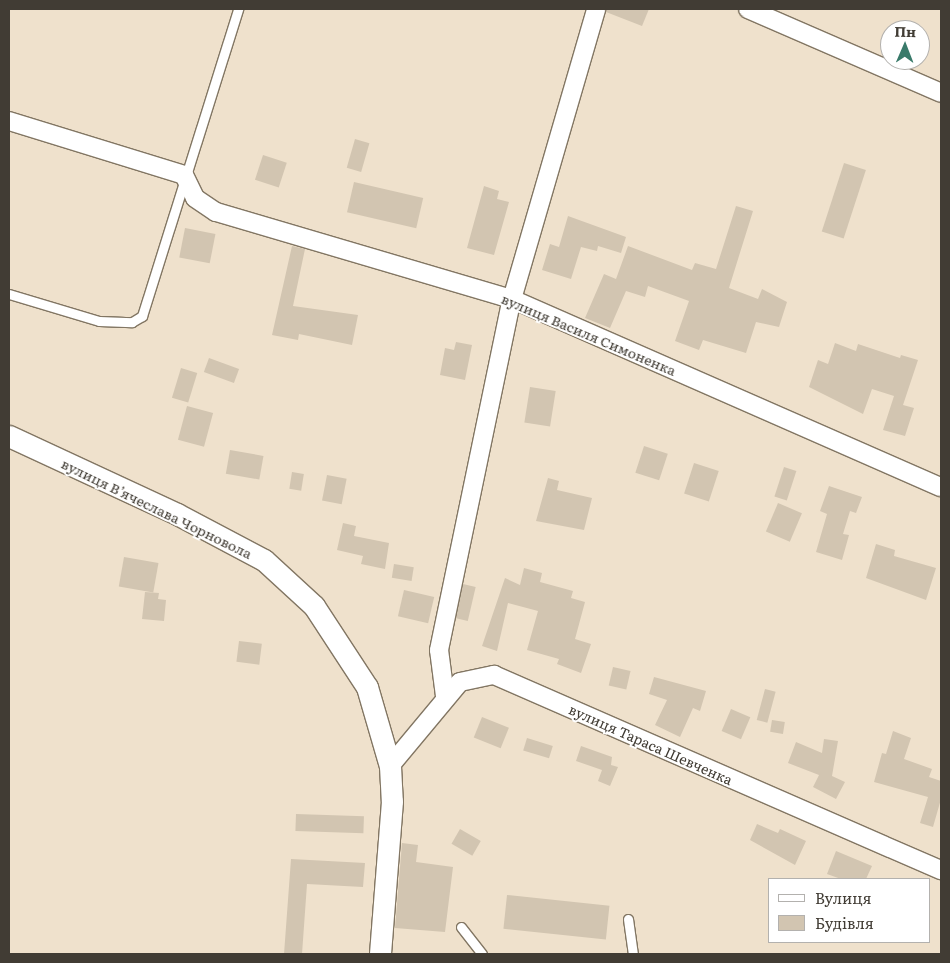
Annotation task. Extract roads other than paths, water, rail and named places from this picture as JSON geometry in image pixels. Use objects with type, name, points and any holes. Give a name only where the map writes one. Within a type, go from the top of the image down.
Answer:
[{"type":"street","points":[[445,696],[439,650],[512,299],[596,9]]},
{"type":"street","points":[[748,9],[941,93]]},
{"type":"street","points":[[9,121],[184,175]]},
{"type":"street","name":"вулиця Василя Симоненка","points":[[184,175],[195,198],[216,212],[512,299],[941,487]]},
{"type":"street","name":"вулиця Вʼячеслава Чорновола","points":[[9,436],[177,514],[264,560],[314,606],[367,687],[390,766],[392,800],[380,954]]},
{"type":"street","name":"вулиця Тараса Шевченка","points":[[390,766],[445,696],[460,682],[494,675],[941,870]]},
{"type":"lane","points":[[9,294],[99,322],[132,322],[142,316],[184,175],[238,9]]},
{"type":"lane","points":[[628,919],[633,954]]},
{"type":"lane","points":[[461,927],[482,954]]}]
